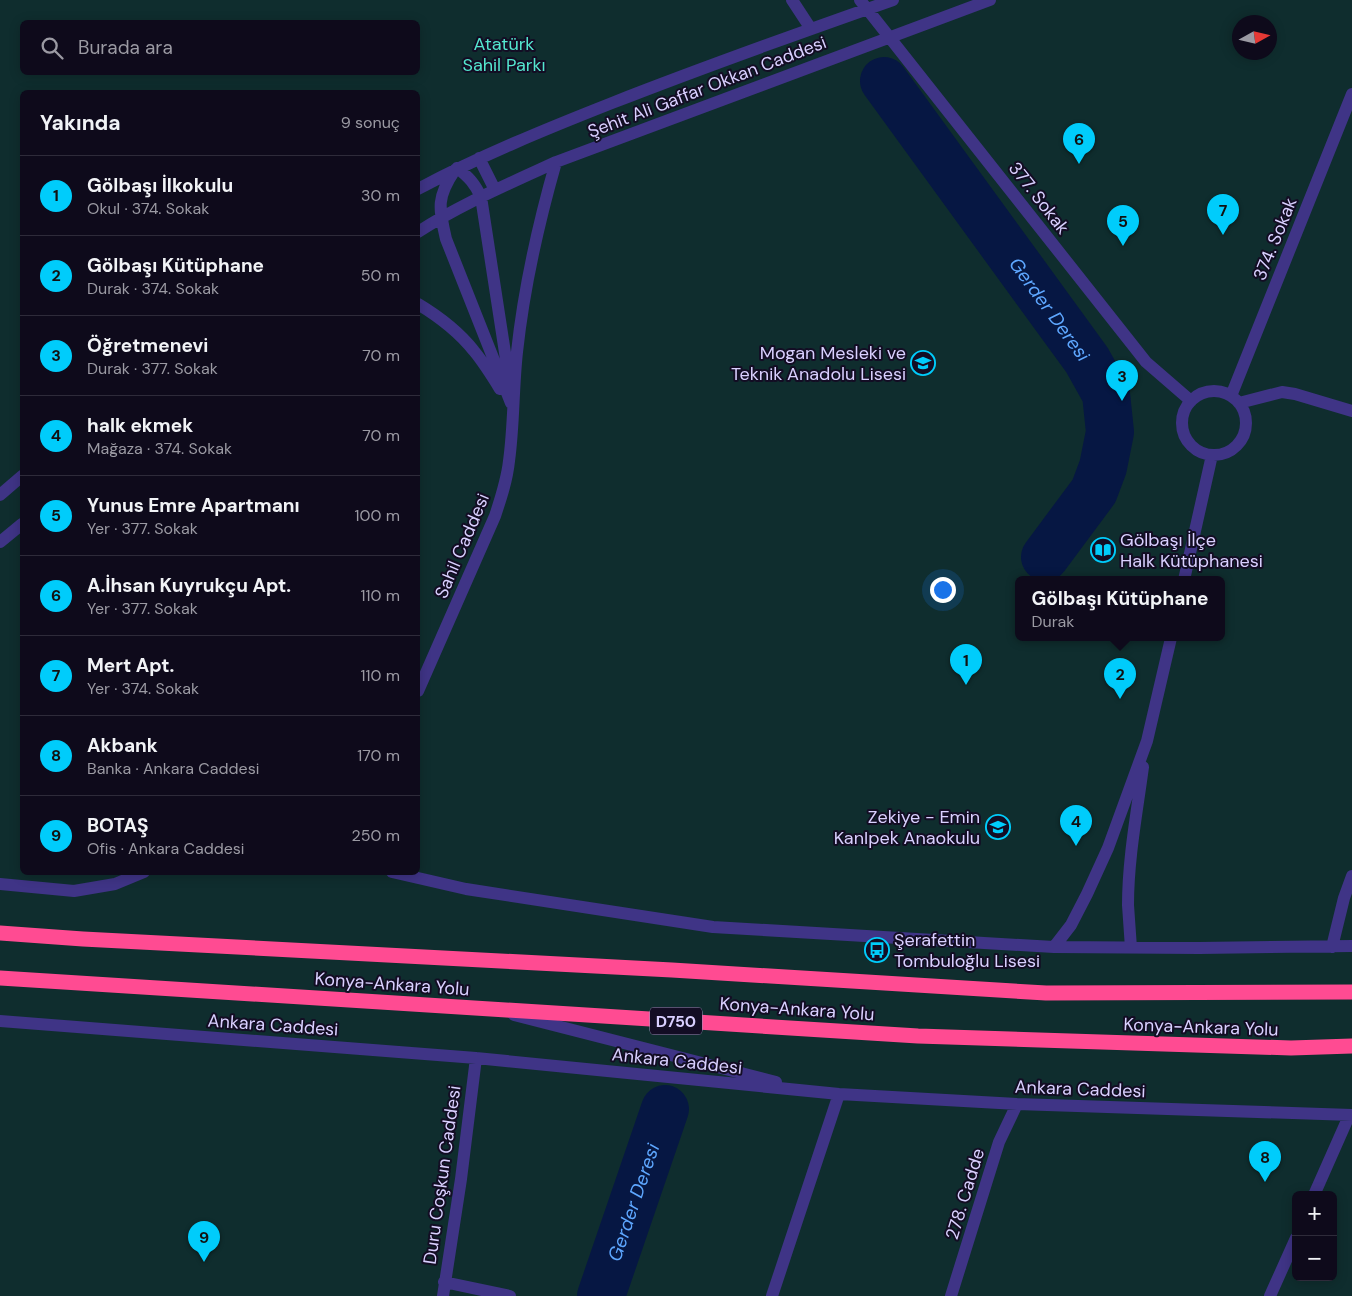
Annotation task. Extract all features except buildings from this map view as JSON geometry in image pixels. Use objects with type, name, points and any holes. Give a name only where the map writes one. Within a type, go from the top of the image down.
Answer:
[{"type":"highway","points":[[0,933],[672,970],[1046,993],[1352,992]]},
{"type":"highway","name":"Konya-Ankara Yolu","points":[[0,978],[918,1036],[1291,1048],[1352,1046]]},
{"type":"street","points":[[792,0],[811,29]]},
{"type":"street","name":"Şehit Ali Gaffar Okkan Caddesi","points":[[420,188],[457,168],[563,122],[811,29],[864,4],[893,0]]},
{"type":"street","name":"Şehit Ali Gaffar Okkan Caddesi","points":[[420,231],[441,217],[556,162],[990,0]]},
{"type":"street","name":"377. Sokak","points":[[864,4],[1146,362],[1191,400]]},
{"type":"street","name":"374. Sokak","points":[[1235,399],[1352,94]]},
{"type":"street","points":[[479,158],[495,190]]},
{"type":"street","name":"Sahil Caddesi","points":[[420,686],[495,516],[504,491],[509,461],[517,354],[526,285],[539,224],[556,162]]},
{"type":"street","points":[[457,168],[475,184],[481,197],[513,408],[446,239],[440,202],[446,184],[457,168]]},
{"type":"street","points":[[420,305],[456,332],[474,350],[513,408]]},
{"type":"street","points":[[1213,391],[1222,392],[1235,399],[1244,412],[1246,422],[1245,432],[1240,442],[1223,454],[1212,455],[1193,447],[1186,439],[1183,428],[1183,418],[1191,400],[1202,393],[1213,391]]},
{"type":"street","points":[[1235,399],[1282,392],[1352,411]]},
{"type":"street","points":[[1185,576],[1212,455]]},
{"type":"street","points":[[0,495],[20,478]]},
{"type":"street","points":[[0,542],[20,526]]},
{"type":"street","points":[[1131,948],[1128,904],[1132,844],[1147,741],[1170,641]]},
{"type":"street","points":[[1054,947],[1070,925],[1087,894],[1108,848],[1147,741]]},
{"type":"street","points":[[0,884],[74,891],[115,884],[137,875]]},
{"type":"street","points":[[405,875],[466,889],[713,927],[1054,947],[1352,946]]},
{"type":"street","points":[[1332,947],[1344,898],[1352,876]]},
{"type":"street","points":[[490,1009],[815,1092]]},
{"type":"street","name":"Ankara Caddesi","points":[[0,1021],[476,1058],[839,1094],[1017,1104],[1350,1116]]},
{"type":"street","name":"Duru Coşkun Caddesi","points":[[443,1296],[461,1179],[476,1058]]},
{"type":"street","points":[[772,1296],[839,1094]]},
{"type":"street","name":"278. Cadde","points":[[951,1296],[999,1142],[1017,1104]]},
{"type":"street","points":[[1316,1191],[1350,1116]]},
{"type":"street","points":[[1270,1296],[1292,1247]]},
{"type":"street","points":[[444,1282],[510,1296]]},
{"type":"green space","name":"Atatürk Sahil Parkı","points":[[0,0],[1352,0],[1352,1296],[0,1296]]},
{"type":"waterway","name":"Gerder Deresi","points":[[884,81],[1087,360],[1106,394],[1110,432],[1103,467],[1094,491],[1045,557]]},
{"type":"waterway","name":"Gerder Deresi","points":[[601,1296],[665,1109]]},
{"type":"place","name":"A.İhsan Kuyrukçu Apt.","points":[[1079,164]]},
{"type":"place","name":"Mert Apt.","points":[[1223,235]]},
{"type":"place","name":"Yunus Emre Apartmanı","points":[[1123,246]]},
{"type":"place","name":"Mogan Mesleki ve Teknik Anadolu Lisesi","points":[[923,363]]},
{"type":"place","name":"Öğretmenevi","points":[[1122,401]]},
{"type":"place","name":"Gölbaşı İlçe Halk Kütüphanesi","points":[[1103,550]]},
{"type":"place","name":"Gölbaşı İlkokulu","points":[[966,685]]},
{"type":"place","name":"Gölbaşı Kütüphane","points":[[1120,699]]},
{"type":"place","name":"Zekiye - Emin KanIpek Anaokulu","points":[[998,827]]},
{"type":"place","name":"halk ekmek","points":[[1076,846]]},
{"type":"place","name":"Şerafettin Tombuloğlu Lisesi","points":[[877,950]]},
{"type":"place","name":"Akbank","points":[[1265,1182]]},
{"type":"place","name":"BOTAŞ","points":[[204,1262]]}]
